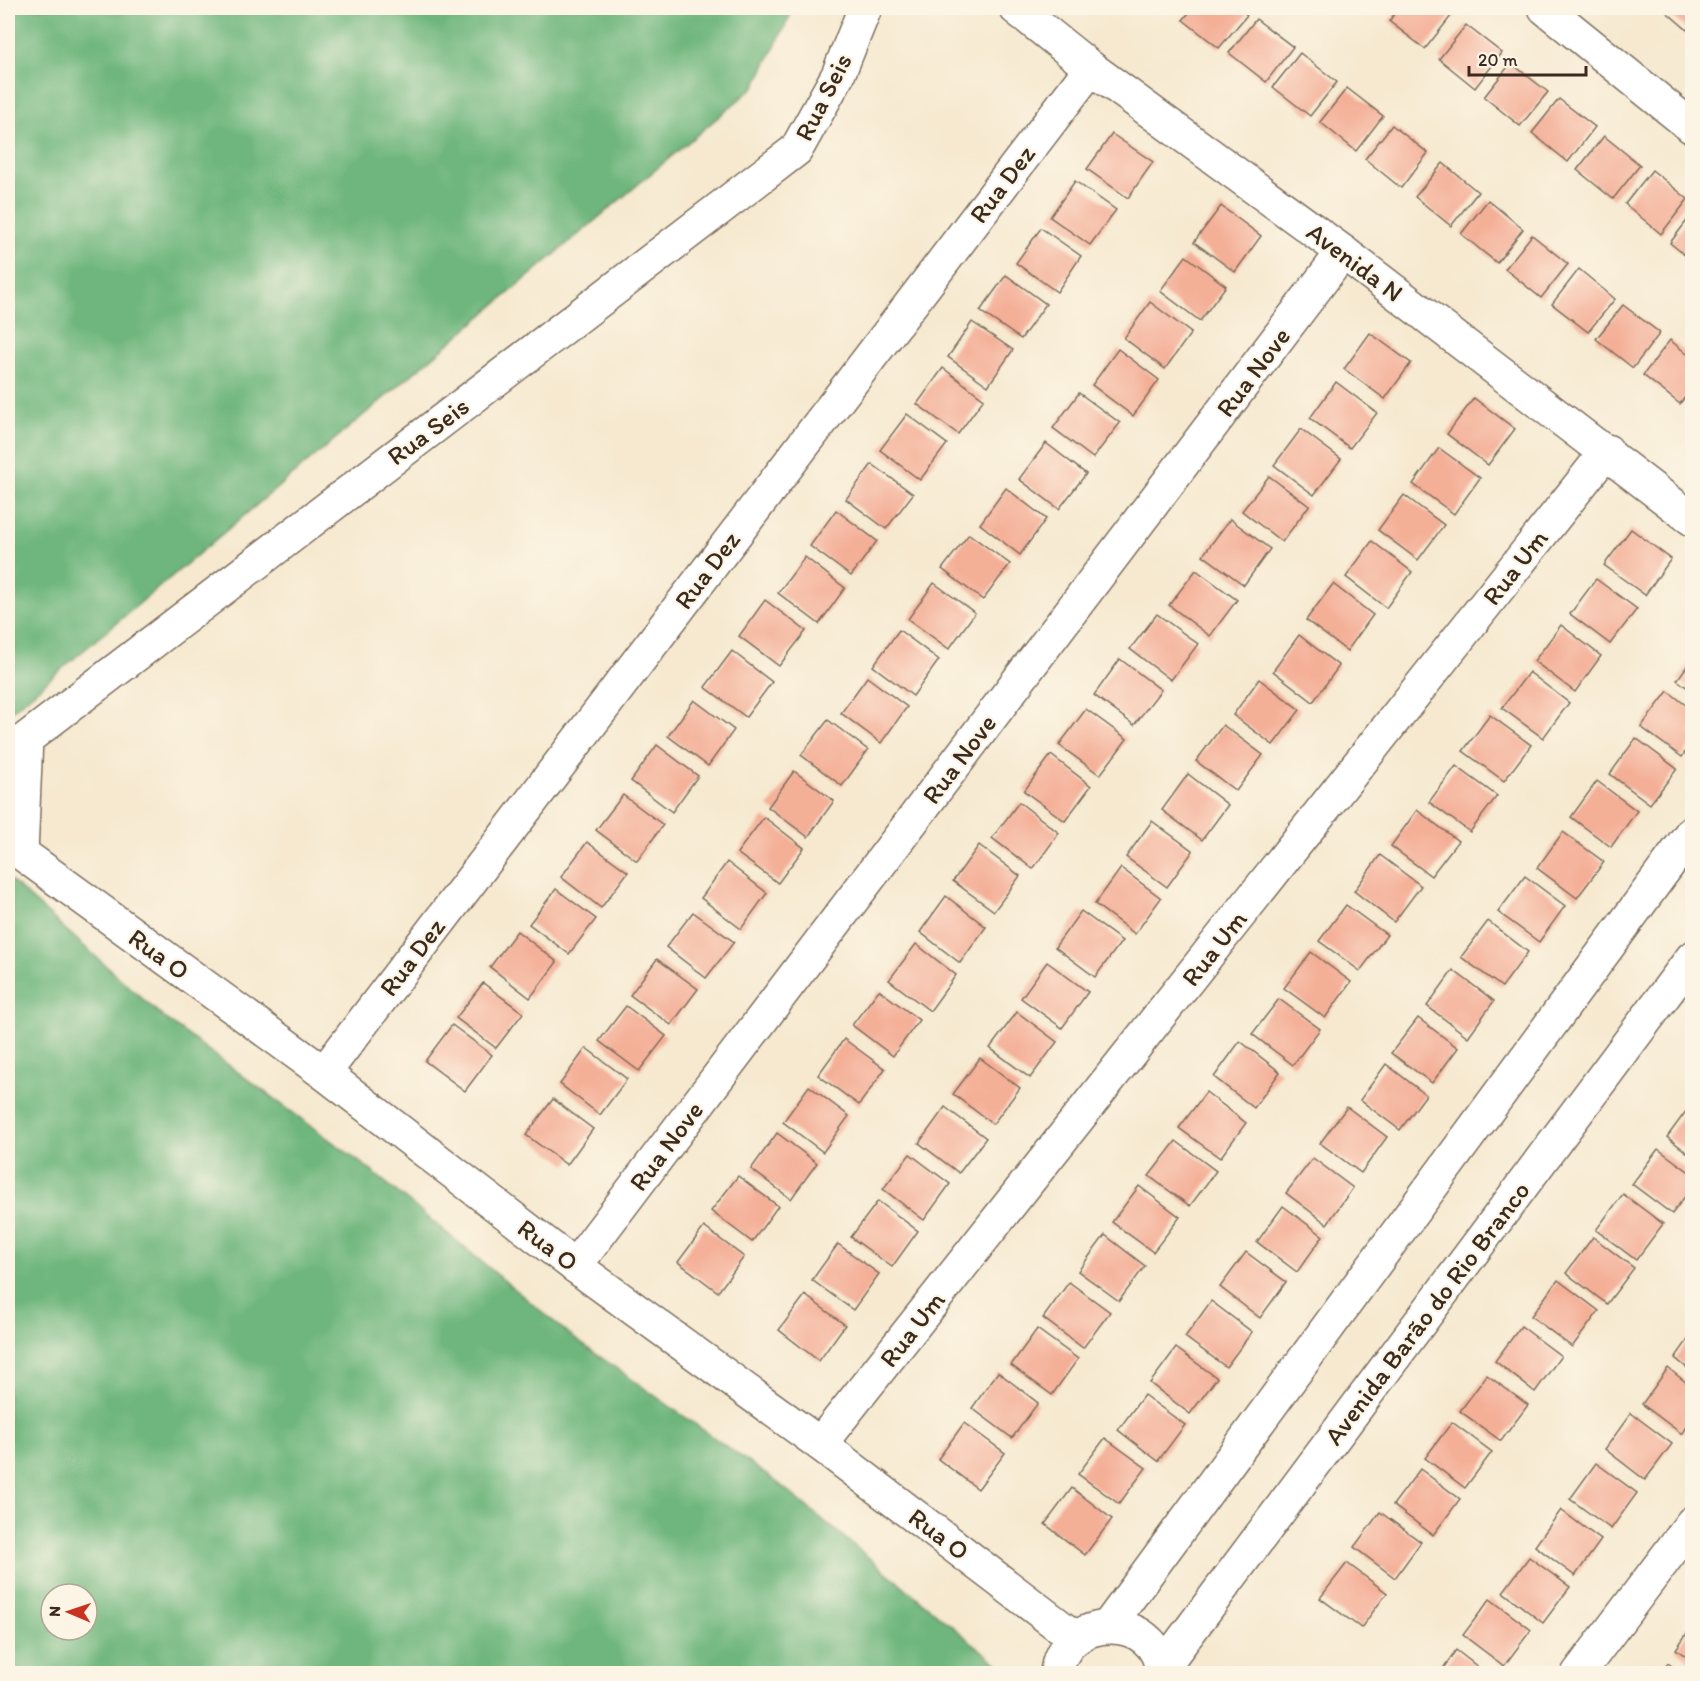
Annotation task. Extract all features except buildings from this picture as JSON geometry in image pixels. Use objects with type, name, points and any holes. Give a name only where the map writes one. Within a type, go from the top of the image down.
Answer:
[{"type":"street","name":"Rua Seis","points":[[21,853],[26,739],[796,150],[838,75],[865,8]]},
{"type":"street","name":"Avenida N","points":[[1016,8],[1091,68],[1343,252],[1607,451],[1692,519]]},
{"type":"street","points":[[1545,8],[1692,127]]},
{"type":"street","name":"Rua Dez","points":[[324,1073],[1091,68]]},
{"type":"street","name":"Rua Nove","points":[[575,1266],[1343,252]]},
{"type":"street","name":"Rua Um","points":[[820,1444],[1607,451]]},
{"type":"street","points":[[1109,1625],[1692,832]]},
{"type":"street","name":"Rua O","points":[[21,853],[324,1073],[575,1266],[820,1444],[1075,1638]]},
{"type":"street","name":"Avenida Barão do Rio Branco","points":[[1162,1671],[1692,958]]},
{"type":"street","points":[[1578,1674],[1692,1523]]},
{"type":"street","points":[[1058,1674],[1063,1652],[1075,1638],[1091,1628],[1109,1625],[1128,1628],[1144,1637],[1155,1651],[1162,1671]]},
{"type":"green space","points":[[8,8],[794,8],[755,86],[8,714]]},
{"type":"green space","points":[[8,878],[163,1017],[368,1168],[575,1339],[778,1483],[1009,1673],[8,1673]]}]
